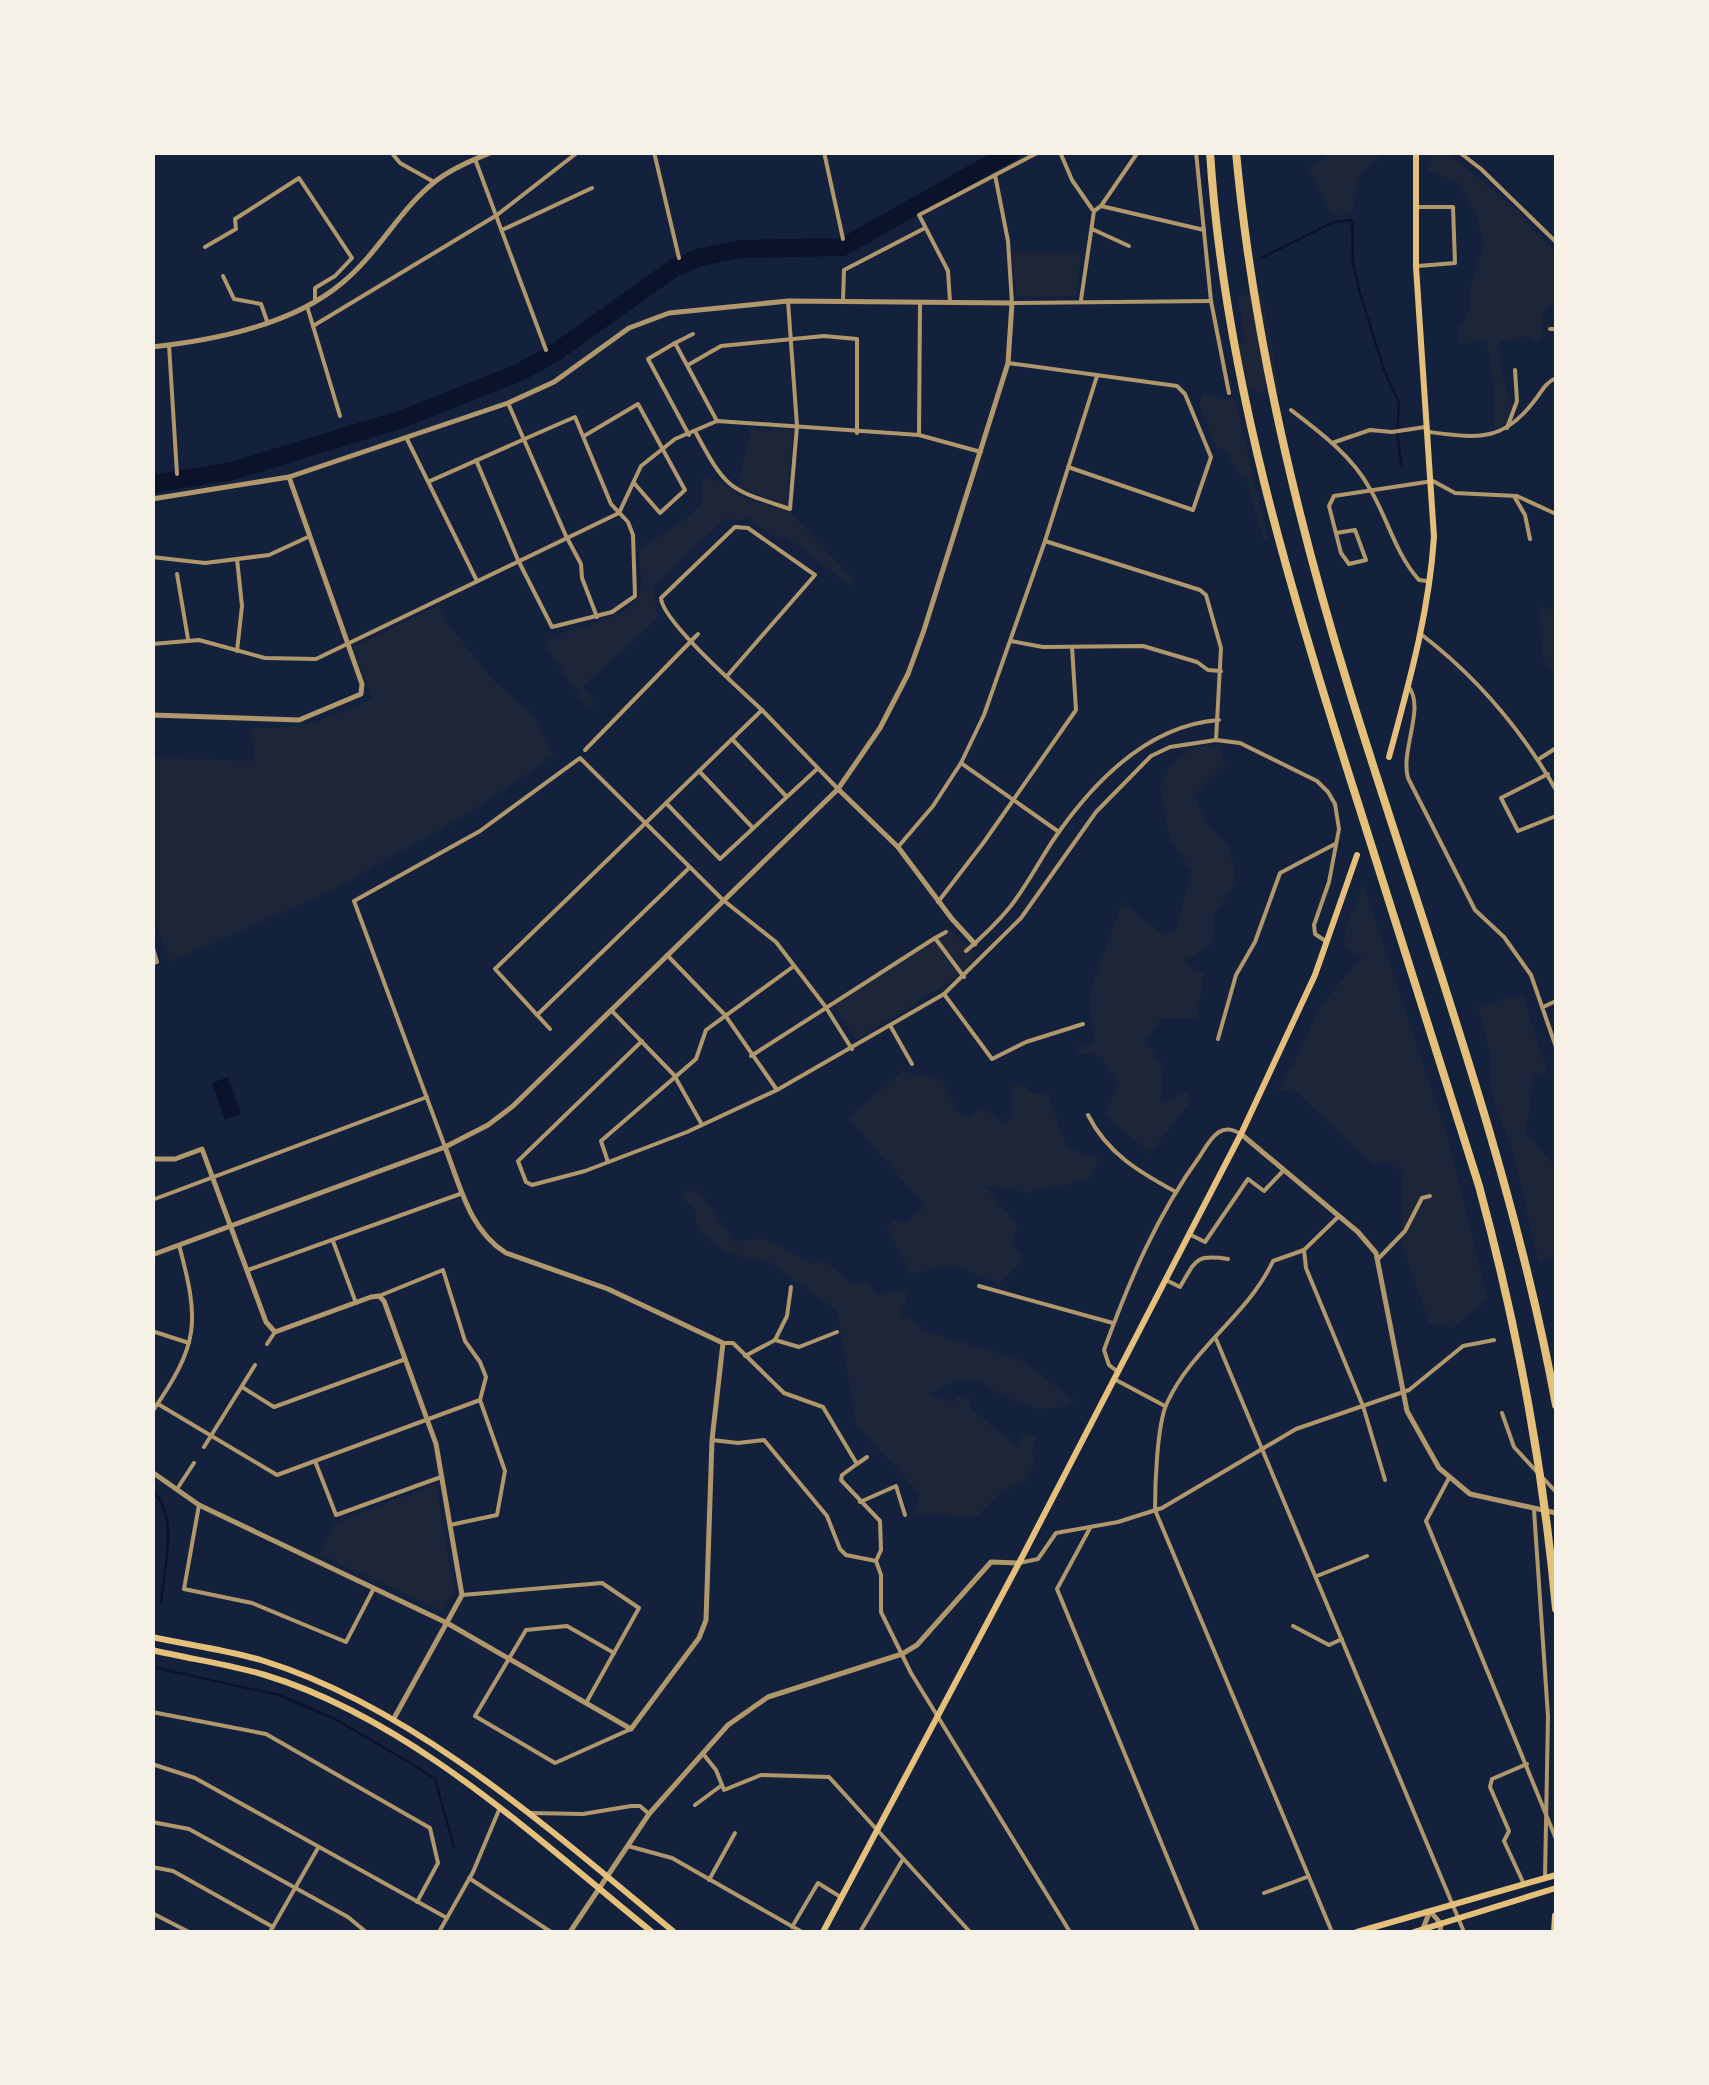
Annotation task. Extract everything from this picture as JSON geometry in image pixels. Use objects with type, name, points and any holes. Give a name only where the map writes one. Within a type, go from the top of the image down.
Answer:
[{"type":"highway","points":[[1210,152],[1226,287],[1248,405],[1280,540],[1319,680],[1479,1186],[1520,1353],[1549,1527],[1556,1608]]},
{"type":"highway","points":[[1236,152],[1252,282],[1275,408],[1306,537],[1345,674],[1504,1180],[1546,1348],[1556,1405]]},
{"type":"highway","points":[[1556,1916],[1556,1932]]},
{"type":"main road","points":[[1389,757],[1422,636],[1432,581],[1433,480],[1416,266],[1416,152]]},
{"type":"main road","points":[[823,1932],[1240,1134],[1300,1009],[1357,855]]},
{"type":"main road","points":[[152,1637],[263,1660],[328,1686],[393,1720],[454,1758],[674,1932]]},
{"type":"main road","points":[[152,1650],[265,1675],[323,1698],[424,1754],[652,1932]]},
{"type":"main road","points":[[1357,1932],[1556,1874]]},
{"type":"main road","points":[[1420,1932],[1556,1888]]},
{"type":"street","points":[[392,152],[400,163],[434,182]]},
{"type":"street","points":[[152,347],[267,321],[307,306],[341,284],[379,247],[434,182],[492,152]]},
{"type":"street","points":[[313,326],[497,215],[578,152]]},
{"type":"street","points":[[654,152],[679,258]]},
{"type":"street","points":[[824,152],[843,239]]},
{"type":"street","points":[[950,302],[948,271],[919,215],[1039,152]]},
{"type":"street","points":[[1060,152],[1072,180],[1094,211]]},
{"type":"street","points":[[1081,300],[1094,211],[1102,206],[1138,152]]},
{"type":"street","points":[[1196,152],[1212,301],[1229,392]]},
{"type":"street","points":[[1459,152],[1556,242]]},
{"type":"street","points":[[474,159],[546,350]]},
{"type":"street","points":[[152,1255],[445,1147],[488,1125],[612,1011],[838,789],[880,728],[908,674],[1008,363],[1012,303],[1008,240],[995,175]]},
{"type":"street","points":[[205,246],[236,229],[235,219],[299,178],[352,258],[335,276],[315,288],[315,300]]},
{"type":"street","points":[[502,230],[592,188]]},
{"type":"street","points":[[1102,206],[1204,230]]},
{"type":"street","points":[[1416,206],[1453,206],[1455,263],[1416,266]]},
{"type":"street","points":[[843,301],[844,270],[926,228]]},
{"type":"street","points":[[1090,228],[1128,246]]},
{"type":"street","points":[[222,276],[234,299],[260,304],[267,321]]},
{"type":"street","points":[[152,498],[289,477],[407,439],[554,382],[628,328],[692,308],[788,301],[1212,301]]},
{"type":"street","points":[[694,334],[648,359],[717,473],[736,492],[790,510],[798,426],[788,301]]},
{"type":"street","points":[[920,301],[920,435]]},
{"type":"street","points":[[307,306],[340,416]]},
{"type":"street","points":[[688,364],[721,346],[824,336],[857,339],[858,433]]},
{"type":"street","points":[[675,344],[717,421]]},
{"type":"street","points":[[169,345],[178,474]]},
{"type":"street","points":[[1008,363],[1177,386],[1185,394],[1211,456],[1193,510],[1068,468]]},
{"type":"street","points":[[1507,428],[1517,401],[1515,370]]},
{"type":"street","points":[[898,848],[933,806],[961,763],[984,716],[1045,542],[1097,376]]},
{"type":"street","points":[[1332,444],[1370,430],[1428,430],[1476,438],[1518,422],[1547,382],[1556,378]]},
{"type":"street","points":[[508,403],[581,564],[582,578],[597,618]]},
{"type":"street","points":[[584,436],[638,404],[685,490],[660,513],[634,483]]},
{"type":"street","points":[[1291,410],[1332,444],[1371,490],[1404,563],[1419,580],[1432,581]]},
{"type":"street","points":[[430,481],[476,460],[525,438],[575,417],[611,504],[628,522],[636,596],[597,618],[552,627],[518,560],[476,460]]},
{"type":"street","points":[[152,644],[199,640],[266,658],[316,658],[619,512],[641,466],[661,448],[717,421],[920,435],[981,452]]},
{"type":"street","points":[[407,439],[477,580]]},
{"type":"street","points":[[152,715],[280,722],[316,716],[361,694],[362,684],[289,477]]},
{"type":"street","points":[[1336,533],[1355,530],[1366,560],[1349,564],[1341,553],[1328,506],[1334,496],[1433,480],[1455,492],[1533,501],[1556,514]]},
{"type":"street","points":[[1514,496],[1525,515],[1530,539]]},
{"type":"street","points":[[727,676],[815,575],[748,528],[735,528],[660,598],[661,608],[691,640],[727,676],[762,710],[818,767],[838,789],[898,848],[974,944]]},
{"type":"street","points":[[152,556],[204,563],[237,559],[269,555],[308,537]]},
{"type":"street","points":[[1045,542],[1206,595],[1222,648],[1216,740]]},
{"type":"street","points":[[237,559],[242,606],[237,651]]},
{"type":"street","points":[[178,574],[188,641]]},
{"type":"street","points":[[585,750],[698,634]]},
{"type":"street","points":[[1422,636],[1455,660],[1500,706],[1539,758],[1556,790]]},
{"type":"street","points":[[1011,641],[1072,647],[1144,646],[1196,662],[1208,670],[1221,671]]},
{"type":"street","points":[[938,902],[1076,710],[1072,647]]},
{"type":"street","points":[[1408,686],[1415,702],[1404,760],[1408,778],[1475,910],[1517,952],[1530,975],[1556,1047]]},
{"type":"street","points":[[550,1029],[495,969],[762,710]]},
{"type":"street","points":[[966,951],[1010,906],[1086,799],[1139,748],[1184,725],[1220,720]]},
{"type":"street","points":[[732,739],[786,796]]},
{"type":"street","points":[[642,1042],[518,1160],[526,1182],[532,1185],[608,1162],[687,1132],[776,1090],[944,994],[1021,918],[1096,812],[1151,756],[1170,747],[1216,740],[1240,743],[1317,782],[1335,804],[1339,830],[1330,882],[1314,925],[1316,934],[1327,942]]},
{"type":"street","points":[[1539,758],[1556,748]]},
{"type":"street","points":[[852,1049],[776,942],[723,900],[580,758],[480,831],[354,902],[462,1193],[478,1229],[491,1244],[506,1253],[608,1289],[723,1343],[733,1343],[784,1392],[822,1407],[857,1464]]},
{"type":"street","points":[[961,763],[1059,832]]},
{"type":"street","points":[[666,803],[720,859],[818,767]]},
{"type":"street","points":[[699,771],[753,828]]},
{"type":"street","points":[[1548,774],[1501,798],[1518,830],[1556,816]]},
{"type":"street","points":[[1218,1039],[1236,975],[1255,942],[1280,874],[1336,843]]},
{"type":"street","points":[[537,1015],[690,868]]},
{"type":"street","points":[[751,1056],[946,932]]},
{"type":"street","points":[[936,938],[964,977]]},
{"type":"street","points":[[152,944],[157,962],[152,964]]},
{"type":"street","points":[[667,955],[724,1015],[776,1090]]},
{"type":"street","points":[[608,1162],[601,1141],[696,1059],[706,1030],[794,966]]},
{"type":"street","points":[[944,994],[992,1059],[1026,1042],[1083,1024]]},
{"type":"street","points":[[1543,1007],[1556,1001]]},
{"type":"street","points":[[612,1011],[674,1076],[701,1123]]},
{"type":"street","points":[[892,1027],[912,1064]]},
{"type":"street","points":[[152,1078],[152,1086]]},
{"type":"street","points":[[152,1200],[427,1097]]},
{"type":"street","points":[[1088,1114],[1096,1132],[1136,1171],[1176,1192]]},
{"type":"street","points":[[1165,1406],[1116,1376],[1104,1350],[1138,1260],[1176,1192],[1215,1136],[1230,1129],[1371,1245],[1379,1258],[1412,1424],[1449,1478],[1470,1494],[1556,1513]]},
{"type":"street","points":[[152,1159],[175,1159],[202,1149],[266,1322],[275,1332]]},
{"type":"street","points":[[1189,1234],[1205,1242],[1248,1179],[1264,1191],[1283,1170]]},
{"type":"street","points":[[248,1270],[462,1193]]},
{"type":"street","points":[[1379,1258],[1405,1231],[1422,1198],[1430,1196]]},
{"type":"street","points":[[1332,1932],[1155,1510],[1155,1487],[1165,1406],[1190,1368],[1254,1296],[1274,1262],[1304,1250],[1338,1217]]},
{"type":"street","points":[[332,1240],[356,1303]]},
{"type":"street","points":[[152,1412],[185,1361],[194,1325],[194,1306],[179,1245]]},
{"type":"street","points":[[1304,1250],[1306,1268],[1363,1406],[1385,1480]]},
{"type":"street","points":[[1166,1279],[1180,1287],[1196,1260],[1204,1255],[1228,1259]]},
{"type":"street","points":[[268,1344],[275,1332],[443,1270],[464,1341],[486,1377],[480,1400],[505,1470],[497,1515],[450,1524]]},
{"type":"street","points":[[979,1286],[1113,1324]]},
{"type":"street","points":[[745,1356],[775,1340],[787,1316],[791,1288]]},
{"type":"street","points":[[379,1296],[428,1420],[462,1595],[393,1720]]},
{"type":"street","points":[[152,1331],[190,1343]]},
{"type":"street","points":[[775,1340],[799,1347],[837,1332]]},
{"type":"street","points":[[1216,1339],[1464,1932]]},
{"type":"street","points":[[570,1932],[649,1814],[728,1725],[768,1698],[902,1654],[918,1645],[990,1562],[1038,1559],[1056,1533],[1118,1522],[1155,1510],[1296,1429],[1403,1392],[1463,1346],[1494,1340]]},
{"type":"street","points":[[614,1653],[567,1626],[526,1630],[475,1716],[555,1763],[630,1728],[699,1638],[706,1620],[712,1440],[723,1343]]},
{"type":"street","points":[[242,1388],[274,1407],[406,1359]]},
{"type":"street","points":[[204,1447],[255,1365]]},
{"type":"street","points":[[158,1404],[277,1475],[480,1400]]},
{"type":"street","points":[[1502,1413],[1514,1448],[1556,1492]]},
{"type":"street","points":[[712,1440],[764,1440],[827,1516],[840,1549],[846,1555],[876,1560]]},
{"type":"street","points":[[867,1457],[842,1475],[841,1480],[880,1521],[881,1550],[876,1560],[881,1574],[881,1612],[937,1719],[1070,1932]]},
{"type":"street","points":[[315,1461],[336,1516],[442,1477]]},
{"type":"street","points":[[176,1489],[194,1463]]},
{"type":"street","points":[[152,1472],[199,1505],[446,1623],[630,1728]]},
{"type":"street","points":[[1449,1478],[1426,1521],[1556,1840]]},
{"type":"street","points":[[860,1502],[896,1486],[905,1515]]},
{"type":"street","points":[[199,1505],[184,1589],[252,1603],[346,1642],[374,1589]]},
{"type":"street","points":[[1534,1510],[1548,1716],[1545,1878]]},
{"type":"street","points":[[1090,1527],[1057,1589],[1198,1932]]},
{"type":"street","points":[[1317,1576],[1367,1556]]},
{"type":"street","points":[[462,1595],[602,1584],[638,1608],[586,1703]]},
{"type":"street","points":[[1294,1626],[1328,1645],[1344,1638]]},
{"type":"street","points":[[152,1712],[266,1734],[430,1828],[438,1863],[417,1902]]},
{"type":"street","points":[[704,1755],[724,1790],[760,1775],[829,1778],[970,1932]]},
{"type":"street","points":[[152,1764],[195,1778],[447,1918]]},
{"type":"street","points":[[1524,1884],[1504,1841],[1509,1831],[1490,1787],[1492,1779],[1526,1764]]},
{"type":"street","points":[[695,1805],[722,1785]]},
{"type":"street","points":[[526,1814],[583,1814],[640,1806],[649,1814]]},
{"type":"street","points":[[439,1932],[469,1878],[499,1810]]},
{"type":"street","points":[[152,1822],[190,1828],[348,1917],[366,1932]]},
{"type":"street","points":[[709,1880],[735,1832]]},
{"type":"street","points":[[627,1845],[672,1858],[802,1932]]},
{"type":"street","points":[[152,1867],[173,1870],[272,1930],[318,1848]]},
{"type":"street","points":[[860,1932],[903,1859]]},
{"type":"street","points":[[1264,1894],[1308,1876]]},
{"type":"street","points":[[469,1878],[550,1932]]},
{"type":"street","points":[[792,1926],[818,1883],[842,1897]]},
{"type":"street","points":[[1430,1911],[1440,1928]]},
{"type":"street","points":[[1420,1932],[1430,1911]]},
{"type":"street","points":[[152,1913],[189,1932]]},
{"type":"street","points":[[167,1932],[172,1923]]},
{"type":"shaded area","points":[[1328,153],[1380,153],[1361,172],[1351,214],[1333,216],[1308,169]]},
{"type":"shaded area","points":[[1432,153],[1448,153],[1517,210],[1556,252],[1556,304],[1543,312],[1542,340],[1533,341],[1527,335],[1517,340],[1499,340],[1502,376],[1512,404],[1505,424],[1494,429],[1495,400],[1487,342],[1459,344],[1459,325],[1471,305],[1469,292],[1484,243],[1477,217],[1458,183],[1427,170]]},
{"type":"shaded area","points":[[1013,252],[1081,253],[1076,296],[1016,297]]},
{"type":"shaded area","points":[[1262,292],[1280,394],[1241,390],[1234,346],[1245,343],[1238,297]]},
{"type":"shaded area","points":[[1204,392],[1220,399],[1235,399],[1268,539],[1263,539],[1246,479],[1241,478],[1225,450],[1217,448],[1199,405]]},
{"type":"shaded area","points":[[751,429],[793,430],[787,505],[737,487]]},
{"type":"shaded area","points":[[703,477],[722,482],[740,496],[790,512],[856,582],[851,586],[785,536],[778,541],[748,518],[725,518],[654,586],[657,619],[583,686],[595,704],[588,709],[544,643],[631,606],[641,587],[639,549],[685,520],[701,504]]},
{"type":"shaded area","points":[[438,606],[493,680],[534,716],[554,755],[474,810],[333,890],[170,962],[153,914],[153,758],[254,761],[251,728],[314,722],[373,699],[353,647]]},
{"type":"shaded area","points":[[1539,607],[1556,610],[1556,679],[1542,656]]},
{"type":"shaded area","points":[[1219,744],[1225,763],[1194,795],[1207,825],[1229,846],[1236,882],[1213,916],[1214,941],[1184,962],[1204,974],[1197,1018],[1161,1018],[1146,1042],[1164,1068],[1160,1103],[1188,1090],[1188,1105],[1150,1153],[1105,1115],[1118,1085],[1101,1056],[1077,1053],[1079,1047],[1094,1043],[1089,994],[1122,903],[1164,935],[1175,931],[1192,872],[1170,840],[1160,789],[1169,768],[1191,748]]},
{"type":"shaded area","points":[[1363,884],[1450,1145],[1487,1299],[1452,1328],[1430,1325],[1400,1240],[1403,1172],[1386,1161],[1374,1166],[1296,1091],[1277,1090],[1293,1066],[1320,1006],[1362,957],[1344,946],[1345,928]]},
{"type":"shaded area","points":[[948,927],[976,955],[956,978],[856,1040],[832,1002]]},
{"type":"shaded area","points":[[1523,994],[1547,1072],[1534,1076],[1526,1132],[1556,1169],[1556,1255],[1539,1263],[1512,1150],[1491,1094],[1491,1059],[1478,1007]]},
{"type":"shaded area","points":[[903,1071],[942,1080],[957,1112],[969,1118],[978,1110],[991,1113],[1002,1123],[1012,1117],[1011,1087],[1021,1084],[1034,1094],[1048,1093],[1067,1148],[1100,1158],[1088,1180],[1027,1193],[984,1185],[1017,1225],[1012,1244],[1024,1259],[999,1284],[952,1265],[911,1274],[887,1228],[894,1220],[905,1223],[925,1206],[848,1118]]},
{"type":"shaded area","points":[[228,1077],[241,1114],[225,1120],[212,1083]]},
{"type":"shaded area","points":[[682,1191],[699,1191],[733,1241],[766,1239],[812,1264],[825,1261],[853,1284],[868,1282],[876,1294],[910,1289],[901,1314],[927,1331],[1023,1361],[1073,1400],[1068,1407],[1033,1409],[980,1381],[953,1383],[930,1396],[954,1402],[957,1396],[969,1398],[971,1409],[1019,1448],[1024,1432],[1037,1436],[1032,1450],[1034,1466],[1025,1480],[999,1494],[976,1517],[914,1514],[920,1494],[856,1424],[837,1311],[769,1262],[728,1253],[697,1230],[695,1209],[686,1202]]},
{"type":"shaded area","points":[[436,1484],[454,1592],[442,1611],[319,1554],[335,1523]]},
{"type":"waterway","points":[[152,484],[232,471],[402,419],[518,373],[556,352],[674,268],[697,258],[742,249],[843,247],[1011,152]]},
{"type":"waterway","points":[[1261,258],[1334,222],[1352,220],[1353,263],[1360,293],[1384,370],[1399,403],[1397,434],[1402,467]]},
{"type":"waterway","points":[[152,1490],[161,1501],[168,1529],[161,1603]]},
{"type":"waterway","points":[[157,1668],[279,1695],[335,1719],[417,1767],[435,1779],[454,1847]]}]
